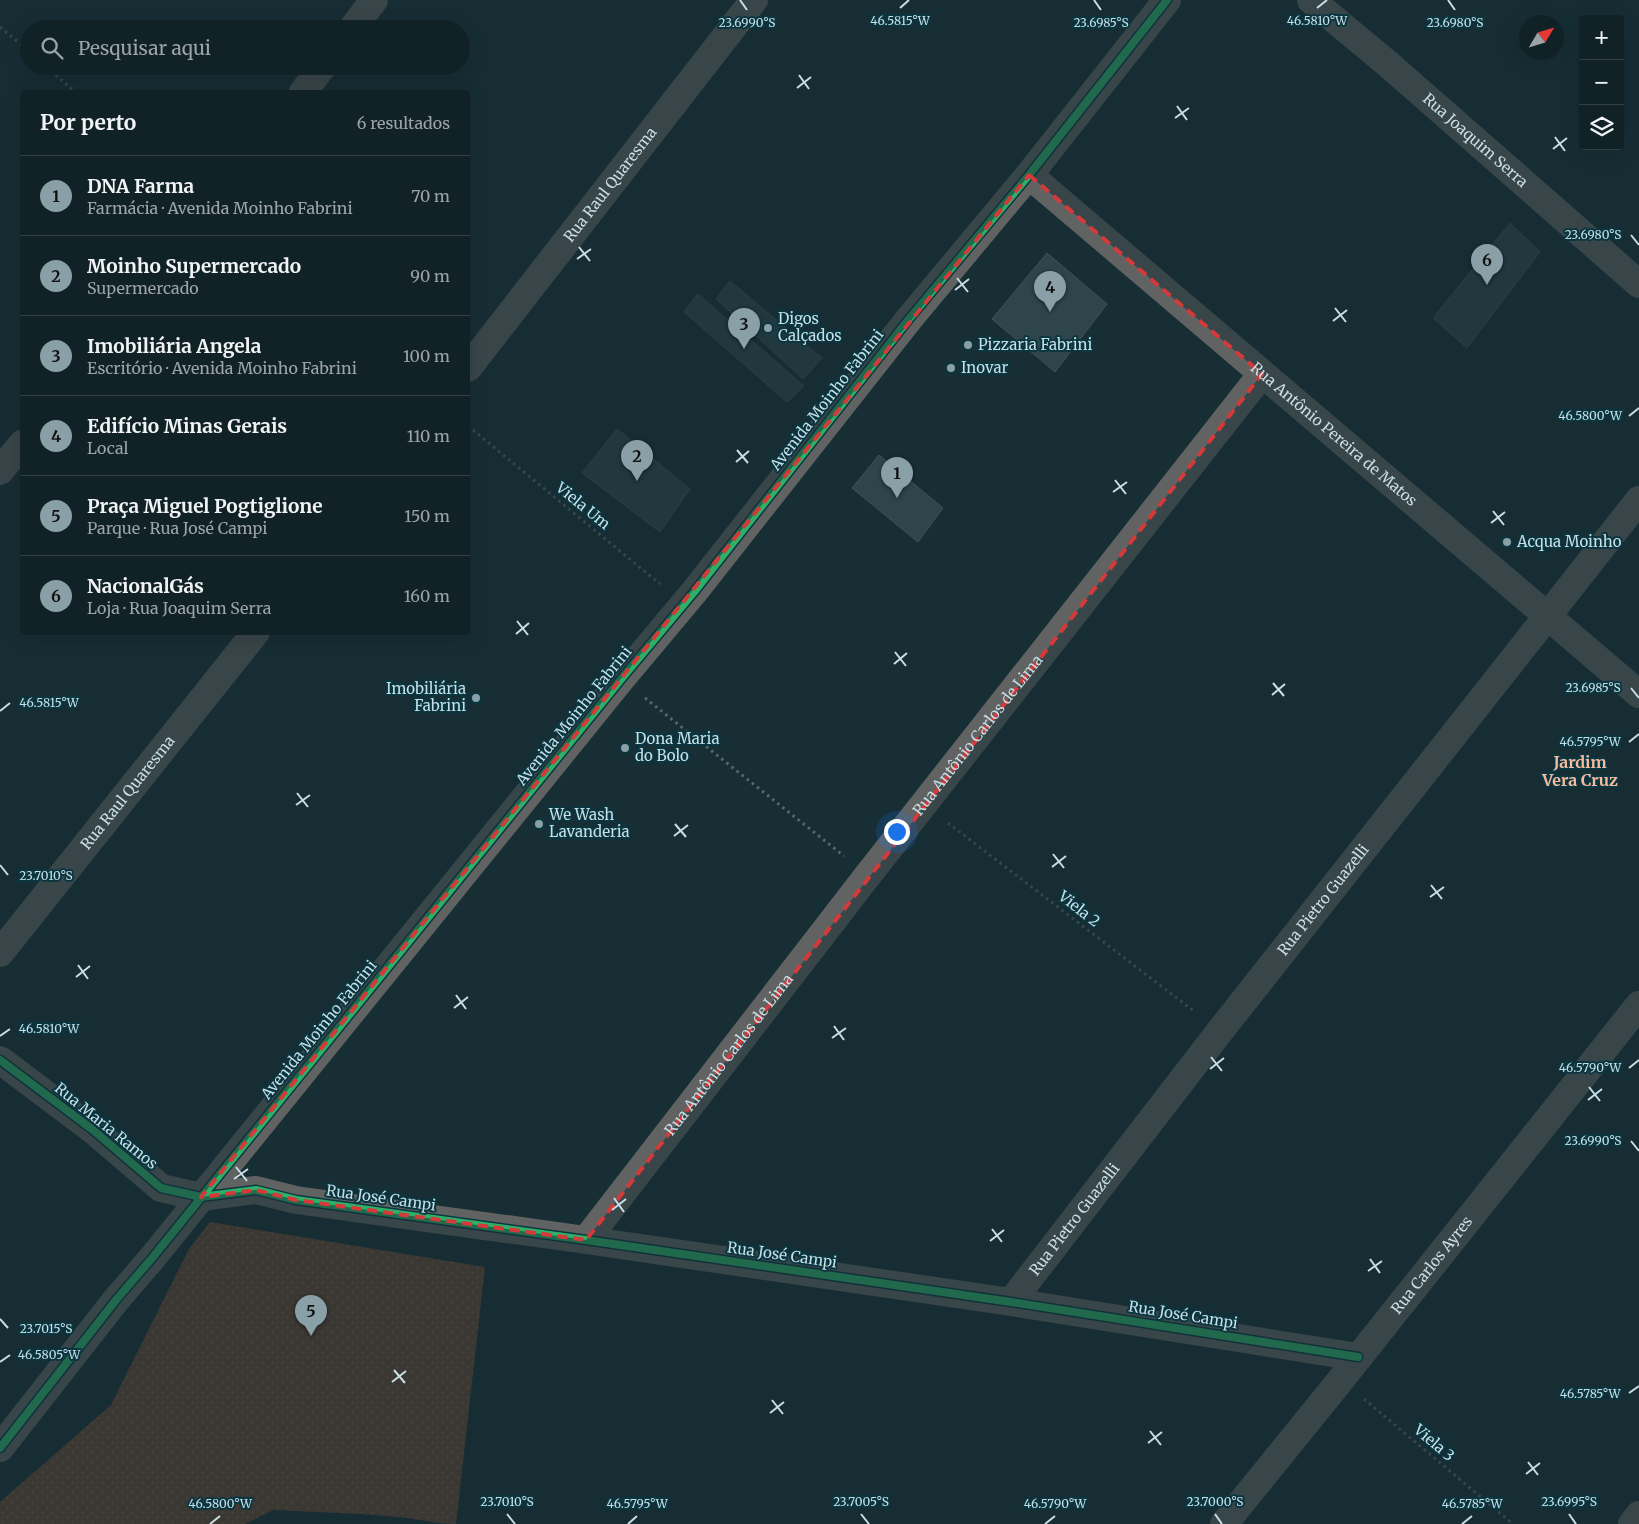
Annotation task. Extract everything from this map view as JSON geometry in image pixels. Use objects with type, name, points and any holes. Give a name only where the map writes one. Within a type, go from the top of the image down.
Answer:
[{"type":"street","points":[[359,20],[374,0]]},
{"type":"street","name":"Rua Raul Quaresma","points":[[470,365],[754,0]]},
{"type":"street","name":"Avenida Moinho Fabrini","points":[[0,1448],[116,1300],[684,604],[909,319],[1029,175],[1167,0]]},
{"type":"street","name":"Rua Joaquim Serra","points":[[1311,0],[1639,284]]},
{"type":"street","points":[[305,90],[316,75]]},
{"type":"street","name":"Rua Antônio Pereira de Matos","points":[[1029,175],[1639,694]]},
{"type":"street","name":"Rua Antônio Carlos de Lima","points":[[586,1240],[868,875],[1262,374]]},
{"type":"street","points":[[0,471],[20,446]]},
{"type":"street","name":"Rua Pietro Guazelli","points":[[1011,1302],[1220,1031],[1639,500]]},
{"type":"street","name":"Rua Raul Quaresma","points":[[0,952],[254,635]]},
{"type":"street","name":"Rua Carlos Ayres","points":[[1224,1524],[1639,1005]]},
{"type":"street","name":"Rua Maria Ramos","points":[[0,1060],[93,1130],[161,1188],[201,1197]]},
{"type":"street","name":"Rua José Campi","points":[[201,1197],[256,1190],[296,1200],[1011,1302],[1358,1357]]},
{"type":"street","points":[[1632,1524],[1639,1515]]},
{"type":"path","points":[[0,27],[20,44]]},
{"type":"path","points":[[56,75],[73,90]]},
{"type":"path","points":[[622,678],[868,875]]},
{"type":"highlighted area","points":[[1029,175],[1262,374],[586,1240],[296,1200],[256,1190],[201,1197]]},
{"type":"shaded area","points":[[210,1222],[485,1267],[456,1524],[362,1514],[273,1510],[245,1524],[0,1524],[0,1502],[111,1405],[189,1249]]},
{"type":"building","points":[[1510,223],[1540,252],[1467,348],[1433,318]]},
{"type":"building","points":[[1047,253],[1107,304],[1055,372],[992,319]]},
{"type":"building","name":"Digos Calçados","points":[[730,281],[822,358],[803,379],[716,299]]},
{"type":"building","points":[[698,294],[804,386],[787,402],[684,312]]},
{"type":"building","points":[[617,429],[690,489],[660,532],[582,473]]},
{"type":"building","points":[[879,455],[943,508],[918,542],[852,488]]},
{"type":"cycle path","points":[[0,1448],[116,1300],[694,592],[909,319],[1029,175],[1167,0]]},
{"type":"cycle path","points":[[0,1060],[93,1130],[161,1188],[201,1197],[256,1190],[296,1200],[1011,1302],[1358,1357]]},
{"type":"place","name":"NacionalGás","points":[[1487,285]]},
{"type":"place","name":"Edifício Minas Gerais","points":[[1050,312]]},
{"type":"place","name":"Digos Calçados","points":[[768,328]]},
{"type":"place","name":"Pizzaria Fabrini","points":[[968,345]]},
{"type":"place","name":"Imobiliária Angela","points":[[744,349]]},
{"type":"place","name":"Inovar","points":[[951,368]]},
{"type":"place","name":"Moinho Supermercado","points":[[637,481]]},
{"type":"place","name":"DNA Farma","points":[[897,498]]},
{"type":"place","name":"Acqua Moinho","points":[[1507,542]]},
{"type":"place","name":"Imobiliária Fabrini","points":[[476,698]]},
{"type":"place","name":"Dona Maria do Bolo","points":[[625,748]]},
{"type":"place","name":"We Wash Lavanderia","points":[[539,824]]},
{"type":"place","name":"Praça Miguel Pogtiglione","points":[[311,1336]]},
{"type":"district","name":"Jardim Vera Cruz","points":[[1580,771]]}]
